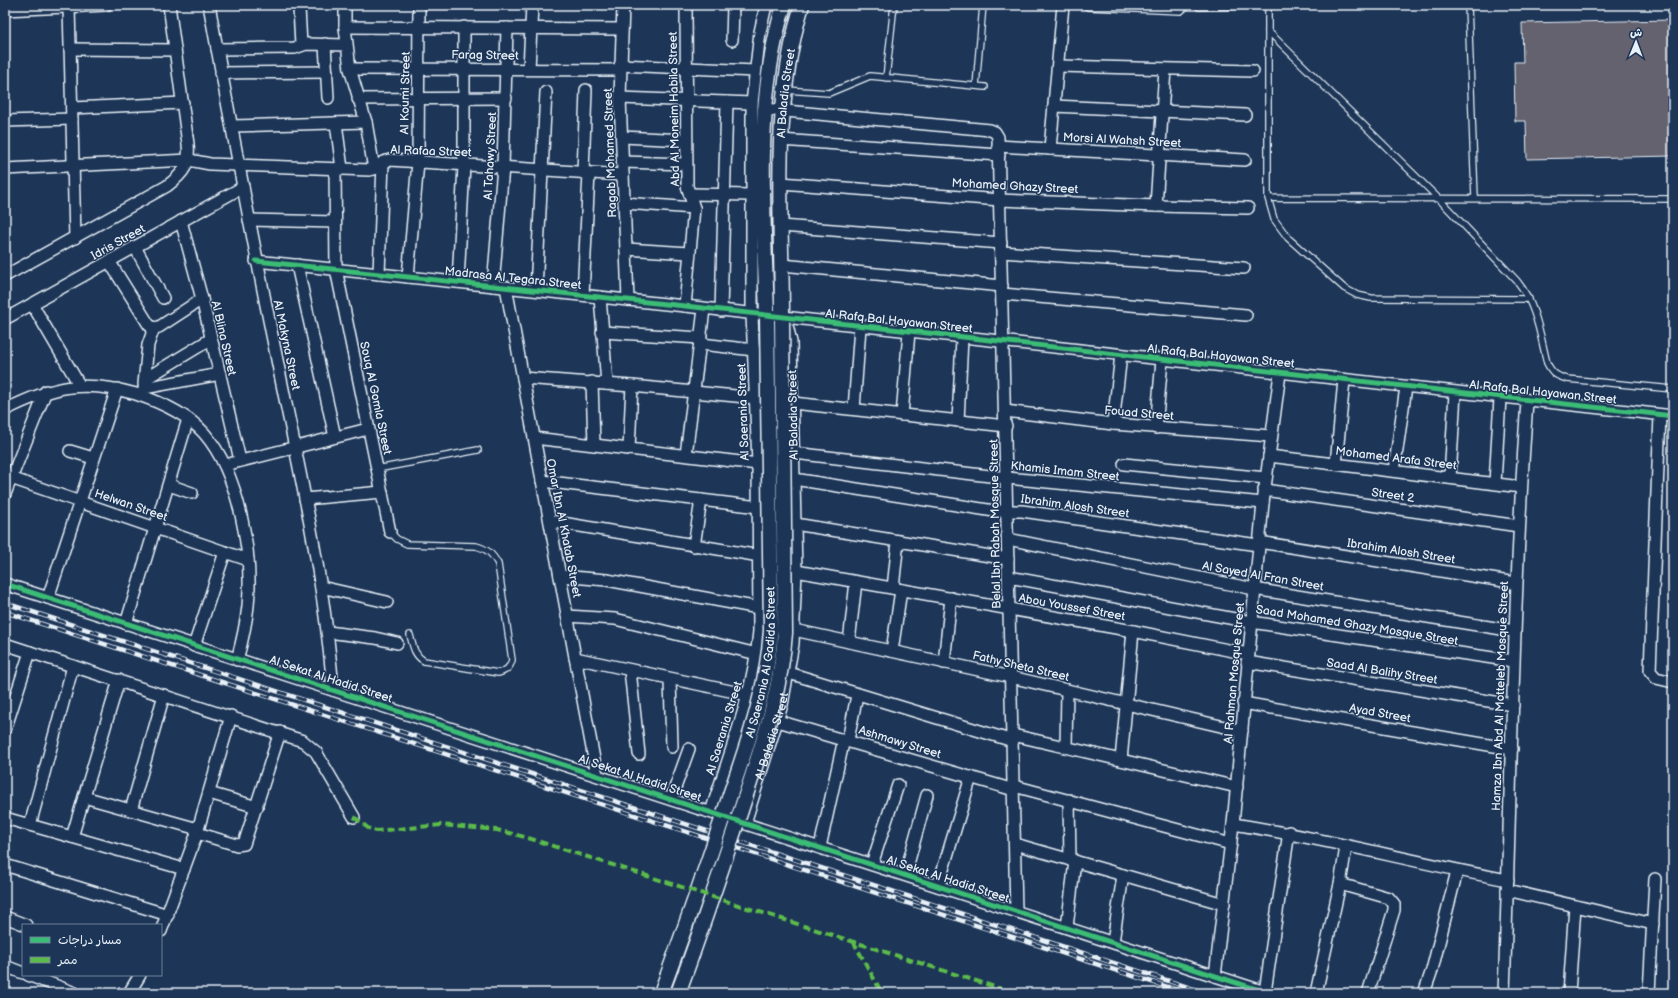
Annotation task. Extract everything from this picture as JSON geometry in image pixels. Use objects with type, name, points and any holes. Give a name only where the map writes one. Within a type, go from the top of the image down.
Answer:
[{"type":"street","points":[[5,10],[25,7],[106,5]]},
{"type":"street","points":[[5,276],[167,186],[180,175],[189,160],[169,5]]},
{"type":"street","name":"Al Makyna Street","points":[[209,5],[256,261],[305,499],[321,587],[328,632],[332,690]]},
{"type":"street","points":[[344,5],[346,45],[350,69],[379,166],[379,274]]},
{"type":"street","name":"Al Koumi Street","points":[[408,277],[418,162],[419,5]]},
{"type":"street","points":[[529,69],[532,5]]},
{"type":"street","name":"Ragab Mohamed Street","points":[[623,5],[620,98],[628,300]]},
{"type":"street","name":"Abd Al Moneim Habila Street","points":[[684,306],[694,208],[687,186],[686,164],[686,5]]},
{"type":"street","points":[[732,40],[733,5]]},
{"type":"street","name":"Al Saerania Street","points":[[711,812],[749,696],[757,654],[760,556],[756,398],[752,314],[752,195],[758,106],[755,71],[760,32],[766,5]]},
{"type":"street","name":"Al Baladia Street","points":[[767,316],[763,151],[758,106],[784,5]]},
{"type":"street","name":"Al Baladia Street","points":[[745,823],[778,720],[789,673],[794,630],[796,571],[793,403],[790,335],[782,318],[780,140],[784,90],[790,53],[802,5]]},
{"type":"street","points":[[1050,149],[1064,5]]},
{"type":"street","points":[[69,7],[74,238]]},
{"type":"street","points":[[299,8],[301,45]]},
{"type":"street","points":[[345,28],[464,27],[622,29]]},
{"type":"street","points":[[458,282],[464,165],[464,27]]},
{"type":"street","name":"Al Tahawy Street","points":[[493,286],[503,167],[507,28]]},
{"type":"street","points":[[217,49],[295,48],[301,45],[325,44],[346,45]]},
{"type":"street","points":[[325,44],[328,98]]},
{"type":"street","points":[[70,49],[175,50]]},
{"type":"street","points":[[1058,66],[1253,71]]},
{"type":"street","name":"Farag Street","points":[[350,69],[529,69],[620,67],[755,71]]},
{"type":"street","points":[[1156,206],[1161,111],[1165,69]]},
{"type":"street","points":[[222,73],[327,72]]},
{"type":"street","points":[[584,295],[586,90]]},
{"type":"street","points":[[536,290],[546,92]]},
{"type":"street","points":[[358,99],[506,98]]},
{"type":"street","points":[[620,98],[727,102],[782,110],[990,130],[995,132],[998,146]]},
{"type":"street","points":[[721,311],[727,102]]},
{"type":"street","points":[[5,121],[182,104]]},
{"type":"street","points":[[1054,106],[1245,115]]},
{"type":"street","points":[[232,126],[366,122]]},
{"type":"street","name":"Souq Al Gomla Street","points":[[336,123],[338,169],[335,222],[336,269],[390,532]]},
{"type":"street","points":[[622,137],[686,140]]},
{"type":"street","name":"Morsi Al Wahsh Street","points":[[780,140],[998,146],[1245,160]]},
{"type":"street","name":"Belal Ibn Rabah Mosque Street","points":[[998,146],[1006,426],[1016,911]]},
{"type":"street","name":"Al Rafaa Street","points":[[5,169],[189,160],[210,164],[239,166],[338,169],[379,166],[390,160],[623,176]]},
{"type":"street","points":[[623,162],[686,164]]},
{"type":"street","name":"Mohamed Ghazy Street","points":[[781,183],[1000,200],[1248,208]]},
{"type":"street","name":"Idris Street","points":[[5,319],[243,187]]},
{"type":"street","points":[[690,194],[752,195]]},
{"type":"street","points":[[624,203],[694,208]]},
{"type":"street","points":[[249,220],[335,222]]},
{"type":"street","name":"Al Blina Street","points":[[181,221],[212,339],[240,460]]},
{"type":"street","points":[[781,226],[1244,268]]},
{"type":"street","points":[[136,247],[163,298]]},
{"type":"street","points":[[626,249],[690,253]]},
{"type":"street","points":[[109,261],[149,325],[154,328],[159,327],[202,300]]},
{"type":"street","name":"Madrasa Al Tegara Street","points":[[256,261],[584,295],[767,316]]},
{"type":"street","points":[[297,265],[335,437]]},
{"type":"street","points":[[782,265],[1002,290],[1246,315]]},
{"type":"street","name":"Omar Ibn Al Khatab Street","points":[[506,287],[597,775]]},
{"type":"street","points":[[600,297],[607,384]]},
{"type":"street","points":[[32,304],[80,386]]},
{"type":"street","points":[[686,455],[704,309]]},
{"type":"street","name":"Al Rafq Bal Hayawan Street","points":[[767,316],[1673,416]]},
{"type":"street","name":"Al Saerania Al Gadida Street","points":[[661,993],[694,903],[754,724],[761,700],[768,665],[770,630],[767,316]]},
{"type":"street","name":"Al Saerania Al Gadida Street","points":[[678,993],[709,909],[772,714],[782,666],[786,633],[782,318]]},
{"type":"street","points":[[854,409],[860,327]]},
{"type":"street","points":[[144,388],[148,345],[154,328]]},
{"type":"street","points":[[602,332],[701,341],[754,350]]},
{"type":"street","points":[[902,415],[909,332]]},
{"type":"street","points":[[958,421],[962,338]]},
{"type":"street","points":[[144,388],[212,339]]},
{"type":"street","points":[[1113,424],[1121,355]]},
{"type":"street","points":[[1156,428],[1162,360]]},
{"type":"street","name":"Al Rahman Mosque Street","points":[[1215,976],[1234,824],[1262,503],[1280,373]]},
{"type":"street","points":[[5,410],[46,392],[80,386],[117,389],[144,388],[220,374]]},
{"type":"street","points":[[523,378],[592,382],[756,398]]},
{"type":"street","points":[[1336,464],[1344,380]]},
{"type":"street","points":[[592,382],[594,444]]},
{"type":"street","points":[[629,448],[632,386]]},
{"type":"street","points":[[1394,471],[1406,387]]},
{"type":"street","points":[[144,388],[166,406],[188,419],[203,432],[225,465],[239,511],[248,560],[248,606],[237,660]]},
{"type":"street","points":[[48,598],[117,389]]},
{"type":"street","points":[[5,494],[8,477],[46,392]]},
{"type":"street","points":[[1450,478],[1455,393]]},
{"type":"street","points":[[1495,483],[1500,398]]},
{"type":"street","name":"Hamza Ibn Abd Al Motteleb Mosque Street","points":[[1504,993],[1512,749],[1514,631],[1527,401]]},
{"type":"street","points":[[793,403],[1006,426]]},
{"type":"street","name":"Fouad Street","points":[[1005,411],[1113,424],[1271,436]]},
{"type":"street","points":[[1660,415],[1650,671],[1656,678],[1673,682]]},
{"type":"street","points":[[126,624],[188,419]]},
{"type":"street","points":[[225,465],[368,429]]},
{"type":"street","points":[[534,438],[758,464]]},
{"type":"street","points":[[70,451],[93,458]]},
{"type":"street","name":"Khamis Imam Street","points":[[794,452],[1007,478],[1262,503]]},
{"type":"street","name":"Mohamed Arafa Street","points":[[1268,456],[1521,487]]},
{"type":"street","points":[[1124,464],[1266,478]]},
{"type":"street","name":"Helwan Street","points":[[8,477],[248,560]]},
{"type":"street","name":"Ibrahim Alosh Street","points":[[794,479],[994,511],[1022,511],[1258,543],[1516,583]]},
{"type":"street","points":[[542,481],[759,507]]},
{"type":"street","points":[[169,485],[192,493]]},
{"type":"street","name":"Street 2","points":[[1264,490],[1519,526]]},
{"type":"street","points":[[305,499],[382,492]]},
{"type":"street","points":[[694,546],[701,500]]},
{"type":"street","points":[[550,521],[760,556]]},
{"type":"street","points":[[795,524],[1008,559]]},
{"type":"street","name":"Al Sayed Al Fran Street","points":[[1008,539],[1254,589],[1514,631]]},
{"type":"street","points":[[892,652],[897,589],[898,541]]},
{"type":"street","points":[[194,646],[225,552]]},
{"type":"street","name":"Abou Youssef Street","points":[[796,571],[1133,631],[1248,658]]},
{"type":"street","points":[[560,576],[607,580],[759,608]]},
{"type":"street","name":"Saad Mohamed Ghazy Mosque Street","points":[[1009,577],[1251,622],[1513,661]]},
{"type":"street","points":[[849,642],[856,582]]},
{"type":"street","name":"Al Sekat Al Hadid Street","points":[[5,584],[1266,992]]},
{"type":"street","points":[[321,587],[387,602]]},
{"type":"street","points":[[944,663],[951,598]]},
{"type":"street","points":[[568,616],[616,619],[757,654]]},
{"type":"street","name":"Fathy Sheta Street","points":[[794,630],[1011,677],[1242,731]]},
{"type":"street","points":[[1121,760],[1133,631]]},
{"type":"street","points":[[328,632],[351,634],[397,643]]},
{"type":"street","points":[[5,644],[231,716],[303,741],[313,748],[354,817]]},
{"type":"street","points":[[5,730],[8,708],[30,652]]},
{"type":"street","points":[[575,658],[749,696]]},
{"type":"street","name":"Saad Al Balihy Street","points":[[1248,658],[1513,705]]},
{"type":"street","points":[[30,825],[73,666]]},
{"type":"street","points":[[630,670],[639,754]]},
{"type":"street","points":[[789,673],[857,695],[1013,738],[1066,747],[1237,787]]},
{"type":"street","points":[[670,679],[672,747]]},
{"type":"street","points":[[72,837],[119,680]]},
{"type":"street","points":[[1066,747],[1067,690]]},
{"type":"street","points":[[131,810],[164,695]]},
{"type":"street","points":[[820,847],[857,695]]},
{"type":"street","name":"Ayad Street","points":[[1244,703],[1512,749]]},
{"type":"street","points":[[162,929],[210,794],[231,716]]},
{"type":"street","name":"Ashmawy Street","points":[[778,720],[971,777],[1069,800],[1231,844]]},
{"type":"street","points":[[84,797],[131,810],[237,845],[244,844],[280,732]]},
{"type":"street","points":[[671,799],[689,749]]},
{"type":"street","points":[[938,886],[971,777]]},
{"type":"street","points":[[872,864],[898,784]]},
{"type":"street","points":[[210,794],[257,807]]},
{"type":"street","points":[[905,875],[927,795]]},
{"type":"street","points":[[1067,927],[1073,860],[1069,800]]},
{"type":"street","points":[[5,818],[184,869]]},
{"type":"street","points":[[1234,824],[1289,832],[1346,847],[1456,871],[1508,885],[1575,906],[1653,924]]},
{"type":"street","points":[[1266,992],[1289,832]]},
{"type":"street","points":[[1015,844],[1224,904]]},
{"type":"street","points":[[1316,993],[1340,884],[1346,847]]},
{"type":"street","points":[[5,865],[168,915]]},
{"type":"street","points":[[1424,993],[1432,970],[1456,871]]},
{"type":"street","points":[[1113,942],[1123,875]]},
{"type":"street","points":[[1649,993],[1655,879]]},
{"type":"street","points":[[1340,884],[1389,898],[1394,904],[1394,910],[1368,993]]},
{"type":"street","points":[[1569,993],[1575,906]]},
{"type":"street","points":[[5,917],[23,924]]},
{"type":"street","points":[[5,966],[22,973]]},
{"type":"street","points":[[31,976],[75,993]]},
{"type":"street","points":[[129,993],[139,976]]},
{"type":"lane","points":[[886,78],[894,5]]},
{"type":"lane","points":[[976,86],[983,5]]},
{"type":"lane","points":[[1084,5],[1088,7],[1134,7],[1181,12],[1188,5]]},
{"type":"lane","points":[[1268,5],[1268,198],[1274,220],[1288,238],[1344,288],[1357,295],[1371,298],[1529,298]]},
{"type":"lane","points":[[1199,7],[1283,5]]},
{"type":"lane","points":[[1468,5],[1475,198]]},
{"type":"lane","points":[[1268,31],[1438,198],[1517,281],[1529,298],[1547,363],[1551,371],[1558,377],[1673,389]]},
{"type":"lane","points":[[784,90],[828,93],[866,77],[985,87]]},
{"type":"lane","points":[[1268,198],[1673,199]]},
{"type":"lane","points":[[377,469],[478,450]]},
{"type":"lane","points":[[390,532],[397,539],[407,544],[476,546],[485,549],[493,555],[498,564],[512,660],[510,666],[505,671],[498,673],[424,661],[418,657],[414,651],[410,635]]},
{"type":"building","points":[[1673,20],[1673,156],[1527,159],[1526,121],[1515,121],[1514,62],[1523,62],[1522,23]]},
{"type":"railway","points":[[5,603],[1206,993]]},
{"type":"railway","points":[[5,612],[1186,993]]},
{"type":"marked path","points":[[354,817],[368,828],[376,831],[441,825],[497,830],[525,837],[1014,993]]},
{"type":"marked path","points":[[853,941],[882,993]]},
{"type":"cycle path","points":[[256,261],[685,306],[1673,416]]},
{"type":"cycle path","points":[[5,584],[1268,993]]}]
